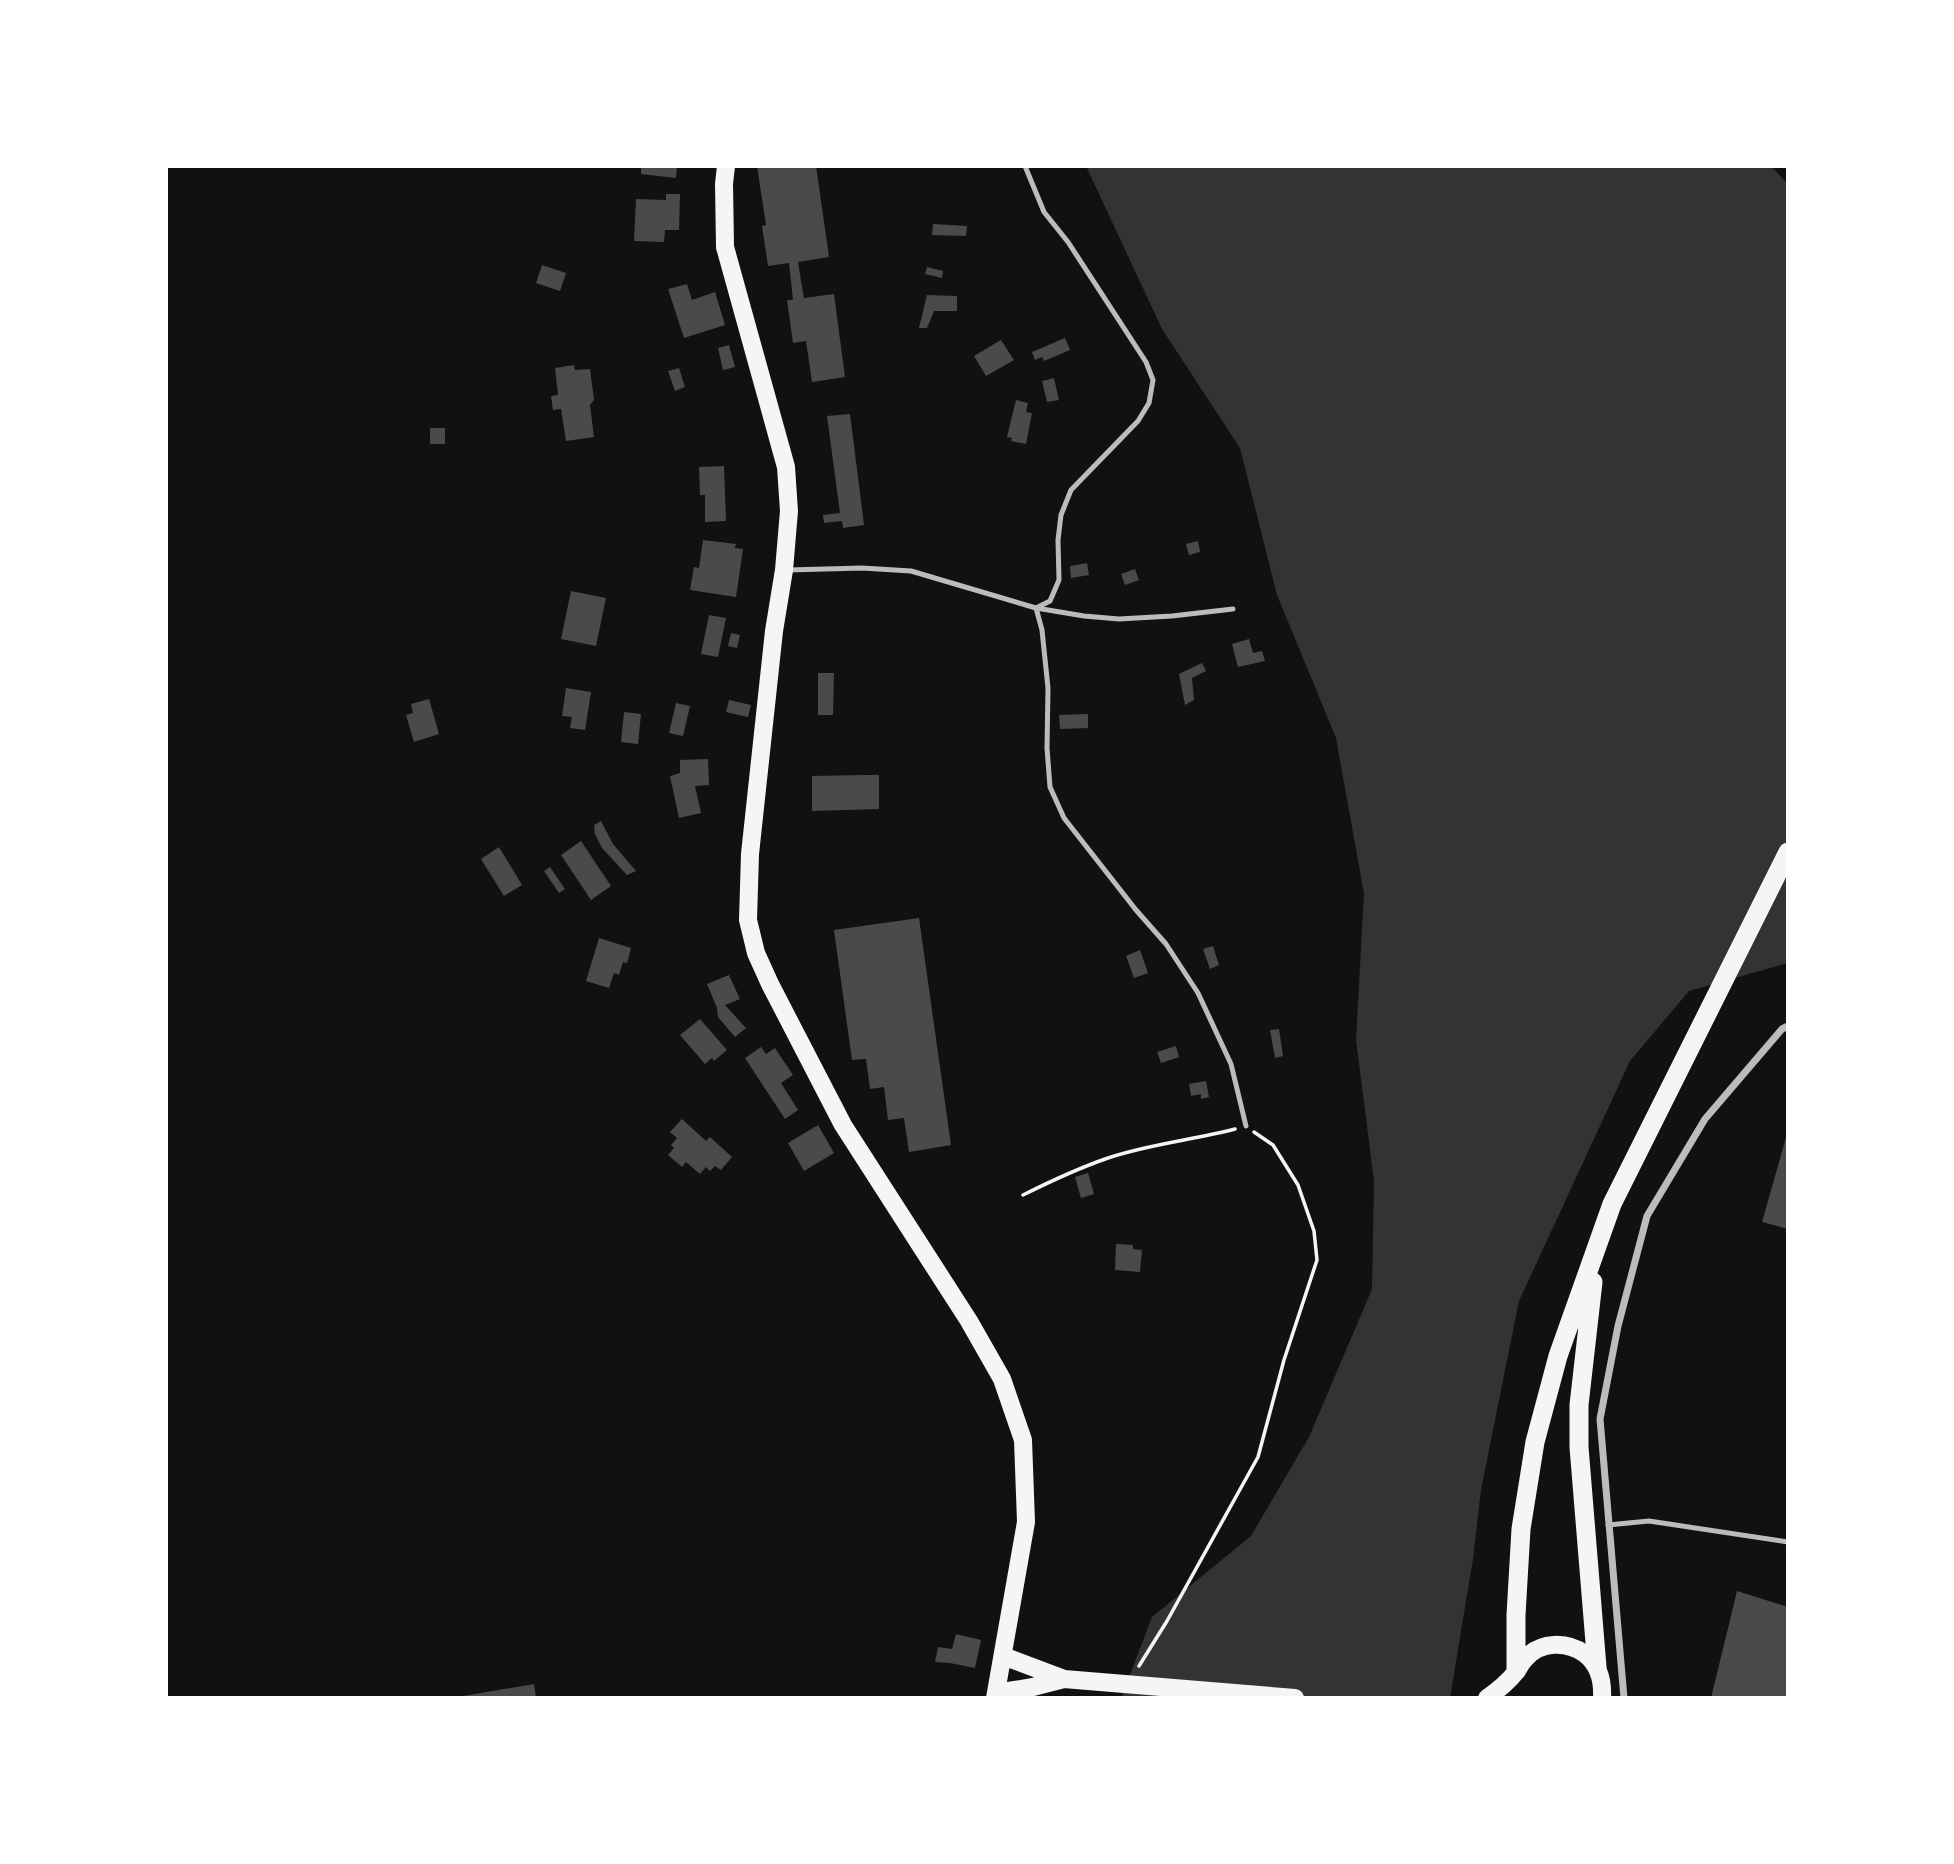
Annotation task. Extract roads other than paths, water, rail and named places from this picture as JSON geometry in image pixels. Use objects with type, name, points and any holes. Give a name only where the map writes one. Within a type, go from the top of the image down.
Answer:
[{"type":"highway","points":[[1517,1671],[1516,1615],[1521,1529],[1535,1442],[1558,1356],[1612,1204],[1788,852]]},
{"type":"highway","points":[[1597,1667],[1578,1447],[1583,1363],[1598,1243]]},
{"type":"main road","points":[[726,166],[725,247],[786,467],[789,510],[785,570],[774,631],[750,854],[748,920],[756,953],[770,984],[843,1125],[969,1321],[1002,1378],[1023,1440],[1026,1521],[997,1689],[1033,1687],[1064,1679]]},
{"type":"main road","points":[[1487,1698],[1517,1671],[1531,1653],[1554,1644],[1577,1649],[1597,1667],[1601,1678],[1602,1698]]},
{"type":"main road","points":[[1003,1656],[1064,1679],[1295,1698]]},
{"type":"main road","points":[[1512,1698],[1517,1671]]},
{"type":"street","points":[[1625,1698],[1600,1419],[1618,1326],[1647,1216],[1705,1119],[1782,1029],[1788,1026]]},
{"type":"lane","points":[[1025,166],[1044,212],[1068,242],[1146,362],[1153,380],[1149,403],[1138,421],[1070,490],[1061,515],[1058,540],[1059,580],[1050,601],[1036,608]]},
{"type":"lane","points":[[785,570],[862,568],[912,571],[1036,608],[1084,616],[1119,619],[1233,609]]},
{"type":"lane","points":[[1036,608],[1042,630],[1048,688],[1047,748],[1050,787],[1064,818],[1166,944],[1198,993],[1231,1064],[1246,1126]]},
{"type":"lane","points":[[1608,1525],[1649,1521],[1788,1542]]}]
